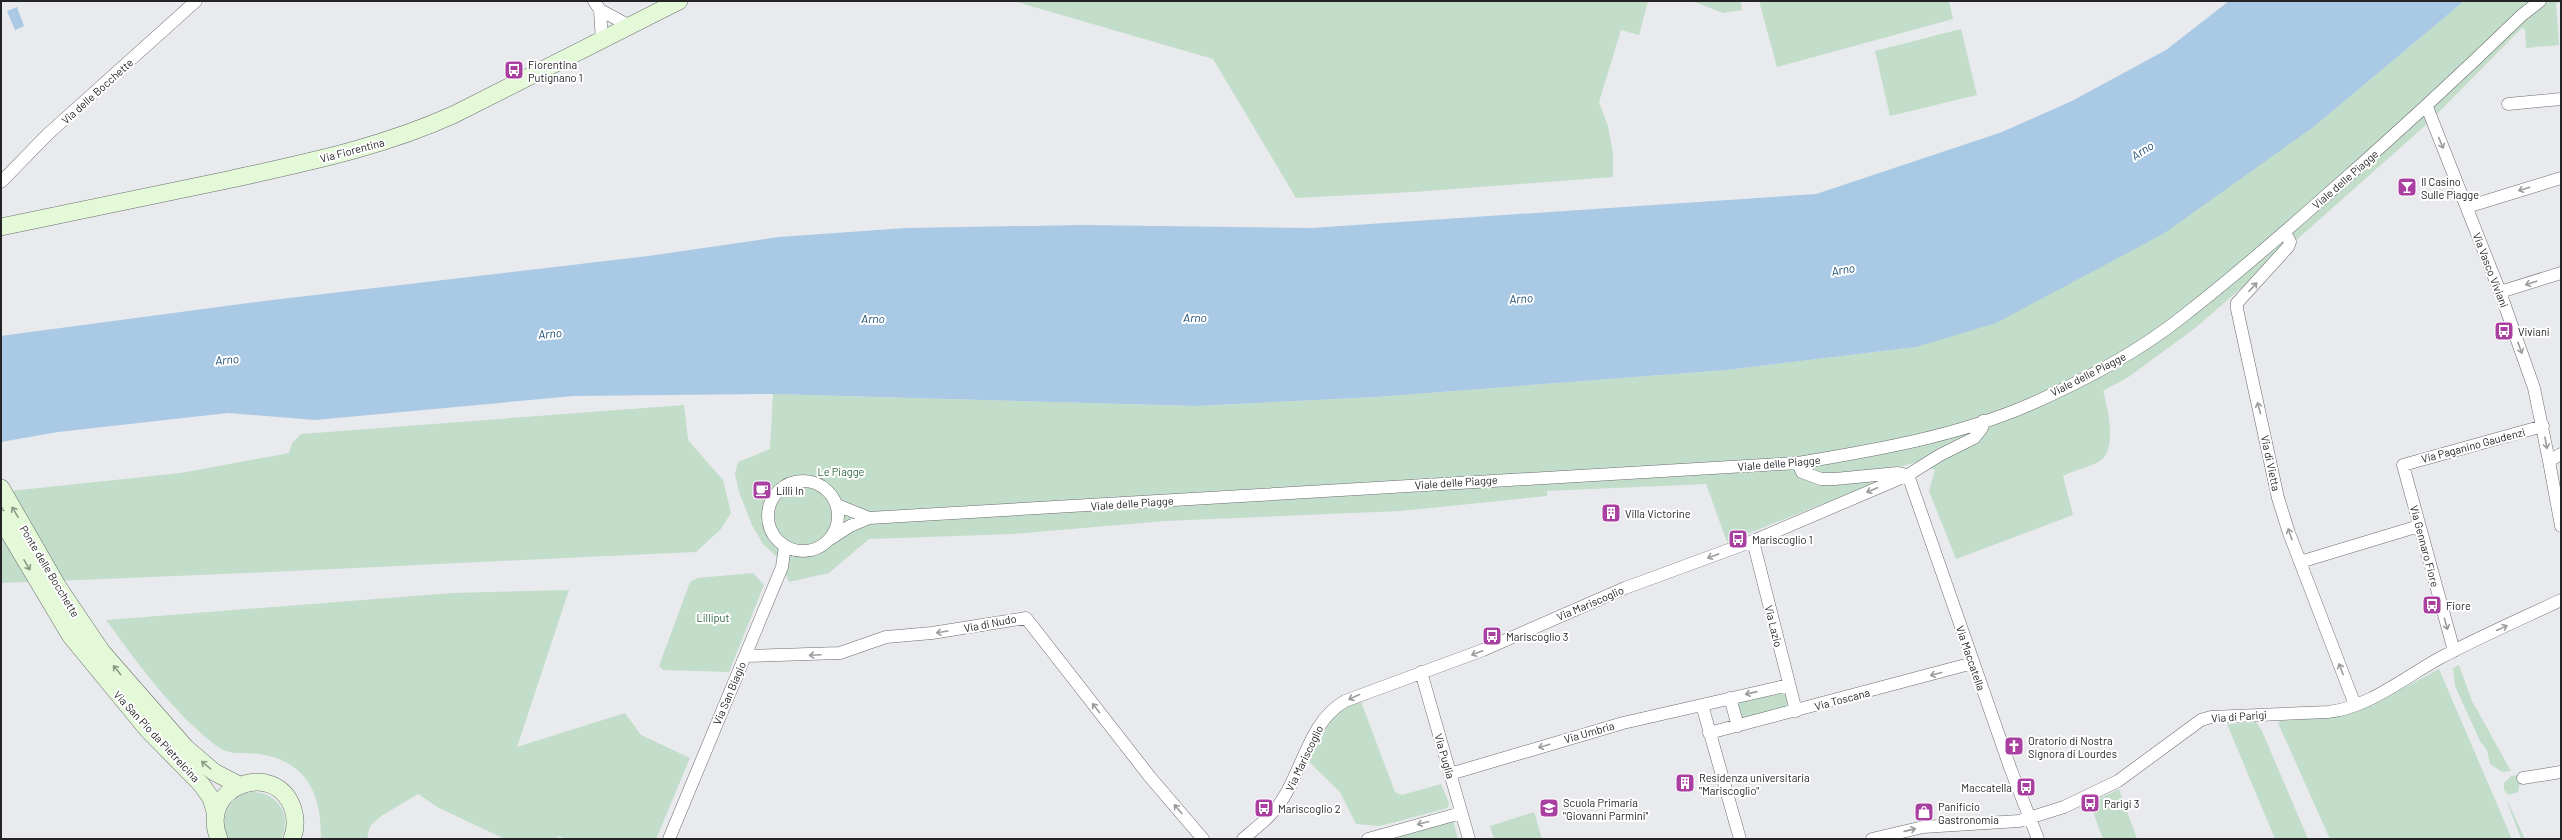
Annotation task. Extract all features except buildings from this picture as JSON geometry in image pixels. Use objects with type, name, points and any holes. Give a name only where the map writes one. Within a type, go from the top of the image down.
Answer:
[{"type":"main road","name":"Via Fiorentina","points":[[1,227],[278,169],[386,142],[422,129],[455,114],[679,1]]},
{"type":"main road","name":"Ponte delle Bocchette","points":[[1,488],[96,657]]},
{"type":"main road","name":"Ponte delle Bocchette","points":[[1,519],[58,618],[96,657]]},
{"type":"main road","name":"Via San Pio da Pietrelcina","points":[[96,657],[186,748],[214,772],[239,785]]},
{"type":"main road","name":"Via San Pio da Pietrelcina","points":[[96,657],[148,730],[201,784],[210,798],[216,815]]},
{"type":"main road","points":[[217,837],[216,815],[224,797],[239,785],[252,782],[264,783],[281,791],[292,806],[295,819],[294,836]]},
{"type":"street","name":"Via delle Bocchette","points":[[1,182],[48,134],[196,1]]},
{"type":"street","name":"Viale delle Piagge","points":[[830,539],[850,526],[869,518],[1798,463],[1917,440],[1983,421],[2030,404],[2123,357],[2182,318],[2285,232],[2427,107],[2540,1]]},
{"type":"street","points":[[597,5],[630,26]]},
{"type":"street","points":[[597,5],[602,41]]},
{"type":"street","points":[[2508,104],[2561,99]]},
{"type":"street","name":"Via Vasco Viviani","points":[[2427,107],[2500,292],[2534,388],[2543,426],[2561,526]]},
{"type":"street","points":[[2467,207],[2561,178]]},
{"type":"street","name":"Via di Vietta","points":[[2285,232],[2289,238],[2288,247],[2238,303],[2237,309],[2278,498],[2300,562],[2355,705]]},
{"type":"street","points":[[2500,292],[2561,273]]},
{"type":"street","points":[[1798,463],[1802,472],[1821,479],[1898,472],[1908,475],[1940,455],[1974,438],[1979,434],[1983,421]]},
{"type":"street","name":"Via Paganino Gaudenzi","points":[[2402,465],[2543,426]]},
{"type":"street","points":[[2549,461],[2561,454]]},
{"type":"street","name":"Via Gennaro Fiore","points":[[2402,465],[2454,651]]},
{"type":"street","name":"Via Mariscoglio","points":[[1244,839],[1274,812],[1282,800],[1317,728],[1331,711],[1358,694],[1488,648],[1625,588],[1753,540],[1908,475]]},
{"type":"street","name":"Via Maccatella","points":[[1908,475],[2038,839]]},
{"type":"street","points":[[797,481],[812,482],[830,493],[837,506],[838,522],[830,539],[819,548],[810,551],[799,551],[785,546],[773,534],[768,516],[773,498],[781,489],[797,481]]},
{"type":"street","name":"Viale delle Piagge","points":[[837,506],[869,518]]},
{"type":"street","points":[[2300,562],[2419,526]]},
{"type":"street","name":"Via Lazio","points":[[1753,540],[1796,711]]},
{"type":"street","name":"Via San Biagio","points":[[669,839],[782,567],[785,546]]},
{"type":"street","name":"Via di Parigi","points":[[1872,839],[1933,826],[2019,821],[2077,802],[2112,784],[2191,725],[2206,718],[2328,712],[2355,705],[2454,651],[2561,600]]},
{"type":"street","name":"Via di Nudo","points":[[745,656],[840,653],[886,637],[932,633],[1026,618],[1150,777],[1203,839]]},
{"type":"street","name":"Via Toscana","points":[[1709,733],[1974,663]]},
{"type":"street","name":"Via Puglia","points":[[1421,672],[1469,839]]},
{"type":"street","name":"Via Umbria","points":[[1450,774],[1593,730],[1789,684]]},
{"type":"street","points":[[1730,698],[1738,726]]},
{"type":"street","points":[[1702,705],[1740,839]]},
{"type":"street","points":[[2523,778],[2561,772]]},
{"type":"street","points":[[1368,839],[1461,813]]},
{"type":"green space","points":[[1013,1],[1648,1],[1639,35],[1621,30],[1599,102],[1608,126],[1613,153],[1613,177],[1413,192],[1296,198],[1213,59]]},
{"type":"green space","points":[[1692,1],[1741,1],[1742,10],[1723,13]]},
{"type":"green space","points":[[1759,1],[1949,1],[1953,19],[1777,67]]},
{"type":"green space","name":"Le Piagge","points":[[2464,1],[2559,1],[2556,4],[2559,45],[2526,48],[2525,30],[2522,28],[2427,124],[2194,329],[2127,378],[2103,391],[2109,417],[2109,447],[2106,455],[2098,462],[2063,476],[2073,515],[1956,559],[1929,491],[1935,470],[1917,462],[1896,468],[1890,477],[1727,542],[1706,484],[1547,491],[1547,496],[1401,511],[1165,521],[1013,534],[869,539],[829,573],[789,582],[778,558],[763,544],[752,525],[739,492],[735,474],[738,462],[770,449],[773,394],[1197,406],[1376,397],[1726,370],[1916,347],[2316,125]]},
{"type":"green space","points":[[1961,29],[1977,95],[1890,116],[1875,51]]},
{"type":"green space","points":[[684,405],[688,440],[723,480],[731,513],[721,529],[696,552],[1,583],[1,492],[181,473],[289,453],[292,443],[301,434]]},
{"type":"green space","name":"Lilliput","points":[[753,573],[764,585],[729,672],[663,670],[659,666],[690,582],[697,578]]},
{"type":"green space","points":[[569,590],[517,747],[625,713],[641,735],[690,758],[656,839],[566,839],[558,836],[556,839],[505,839],[439,808],[418,794],[381,816],[370,826],[367,839],[321,839],[319,810],[310,785],[302,775],[293,766],[265,755],[229,752],[218,747],[202,734],[171,704],[106,620],[453,593]]},
{"type":"green space","points":[[2459,665],[2472,701],[2511,771],[2502,772],[2490,764],[2487,750],[2480,741],[2455,686],[2453,668]]},
{"type":"green space","points":[[2439,669],[2512,839],[2330,839],[2278,723],[2280,721],[2339,716],[2368,707]]},
{"type":"green space","points":[[1785,693],[1789,707],[1741,719],[1736,702]]},
{"type":"green space","points":[[1360,699],[1395,792],[1402,795],[1441,784],[1449,803],[1448,808],[1380,826],[1356,824],[1340,792],[1308,761],[1316,740],[1327,724],[1341,711]]},
{"type":"green space","points":[[2256,722],[2262,731],[2308,839],[2275,839],[2227,724]]},
{"type":"green space","points":[[2516,775],[2520,782],[2518,792],[2509,795],[2504,790],[2504,783],[2511,776]]},
{"type":"green space","points":[[2119,789],[2137,839],[2103,839],[2090,803]]},
{"type":"green space","points":[[252,792],[269,796],[280,806],[284,814],[285,822],[281,839],[227,838],[224,823],[225,815],[228,809],[237,798]]},
{"type":"green space","points":[[2508,802],[2525,839],[2521,839]]},
{"type":"green space","points":[[1534,812],[1542,839],[1494,839],[1490,826]]},
{"type":"green space","points":[[1453,820],[1458,839],[1386,839]]},
{"type":"water","name":"Arno","points":[[2229,1],[2464,1],[2316,125],[2163,234],[1996,323],[1916,347],[1726,370],[1376,397],[1197,406],[773,394],[574,396],[315,420],[228,413],[58,432],[1,442],[1,336],[272,300],[648,256],[779,237],[906,228],[1082,225],[1311,228],[1816,194],[2002,132],[2072,101],[2166,50]]},
{"type":"water","points":[[17,7],[24,26],[15,30],[7,11]]},
{"type":"place","name":"Fiorentina Putignano 1","points":[[514,70]]},
{"type":"place","name":"Il Casino Sulle Piagge","points":[[2407,187]]},
{"type":"place","name":"Viviani","points":[[2504,331]]},
{"type":"place","name":"Lilli In","points":[[762,490]]},
{"type":"place","name":"Villa Victorine","points":[[1611,513]]},
{"type":"place","name":"Mariscoglio 1","points":[[1738,539]]},
{"type":"place","name":"Fiore","points":[[2432,605]]},
{"type":"place","name":"Mariscoglio 3","points":[[1492,636]]},
{"type":"place","name":"Oratorio di Nostra Signora di Lourdes","points":[[2014,746]]},
{"type":"place","name":"Residenza universitaria \"Mariscoglio\"","points":[[1685,783]]},
{"type":"place","name":"Maccatella","points":[[2026,787]]},
{"type":"place","name":"Parigi 3","points":[[2090,803]]},
{"type":"place","name":"Mariscoglio 2","points":[[1264,808]]},
{"type":"place","name":"Scuola Primaria \"Giovanni Parmini\"","points":[[1549,808]]},
{"type":"place","name":"Panificio Gastronomia","points":[[1924,812]]}]
